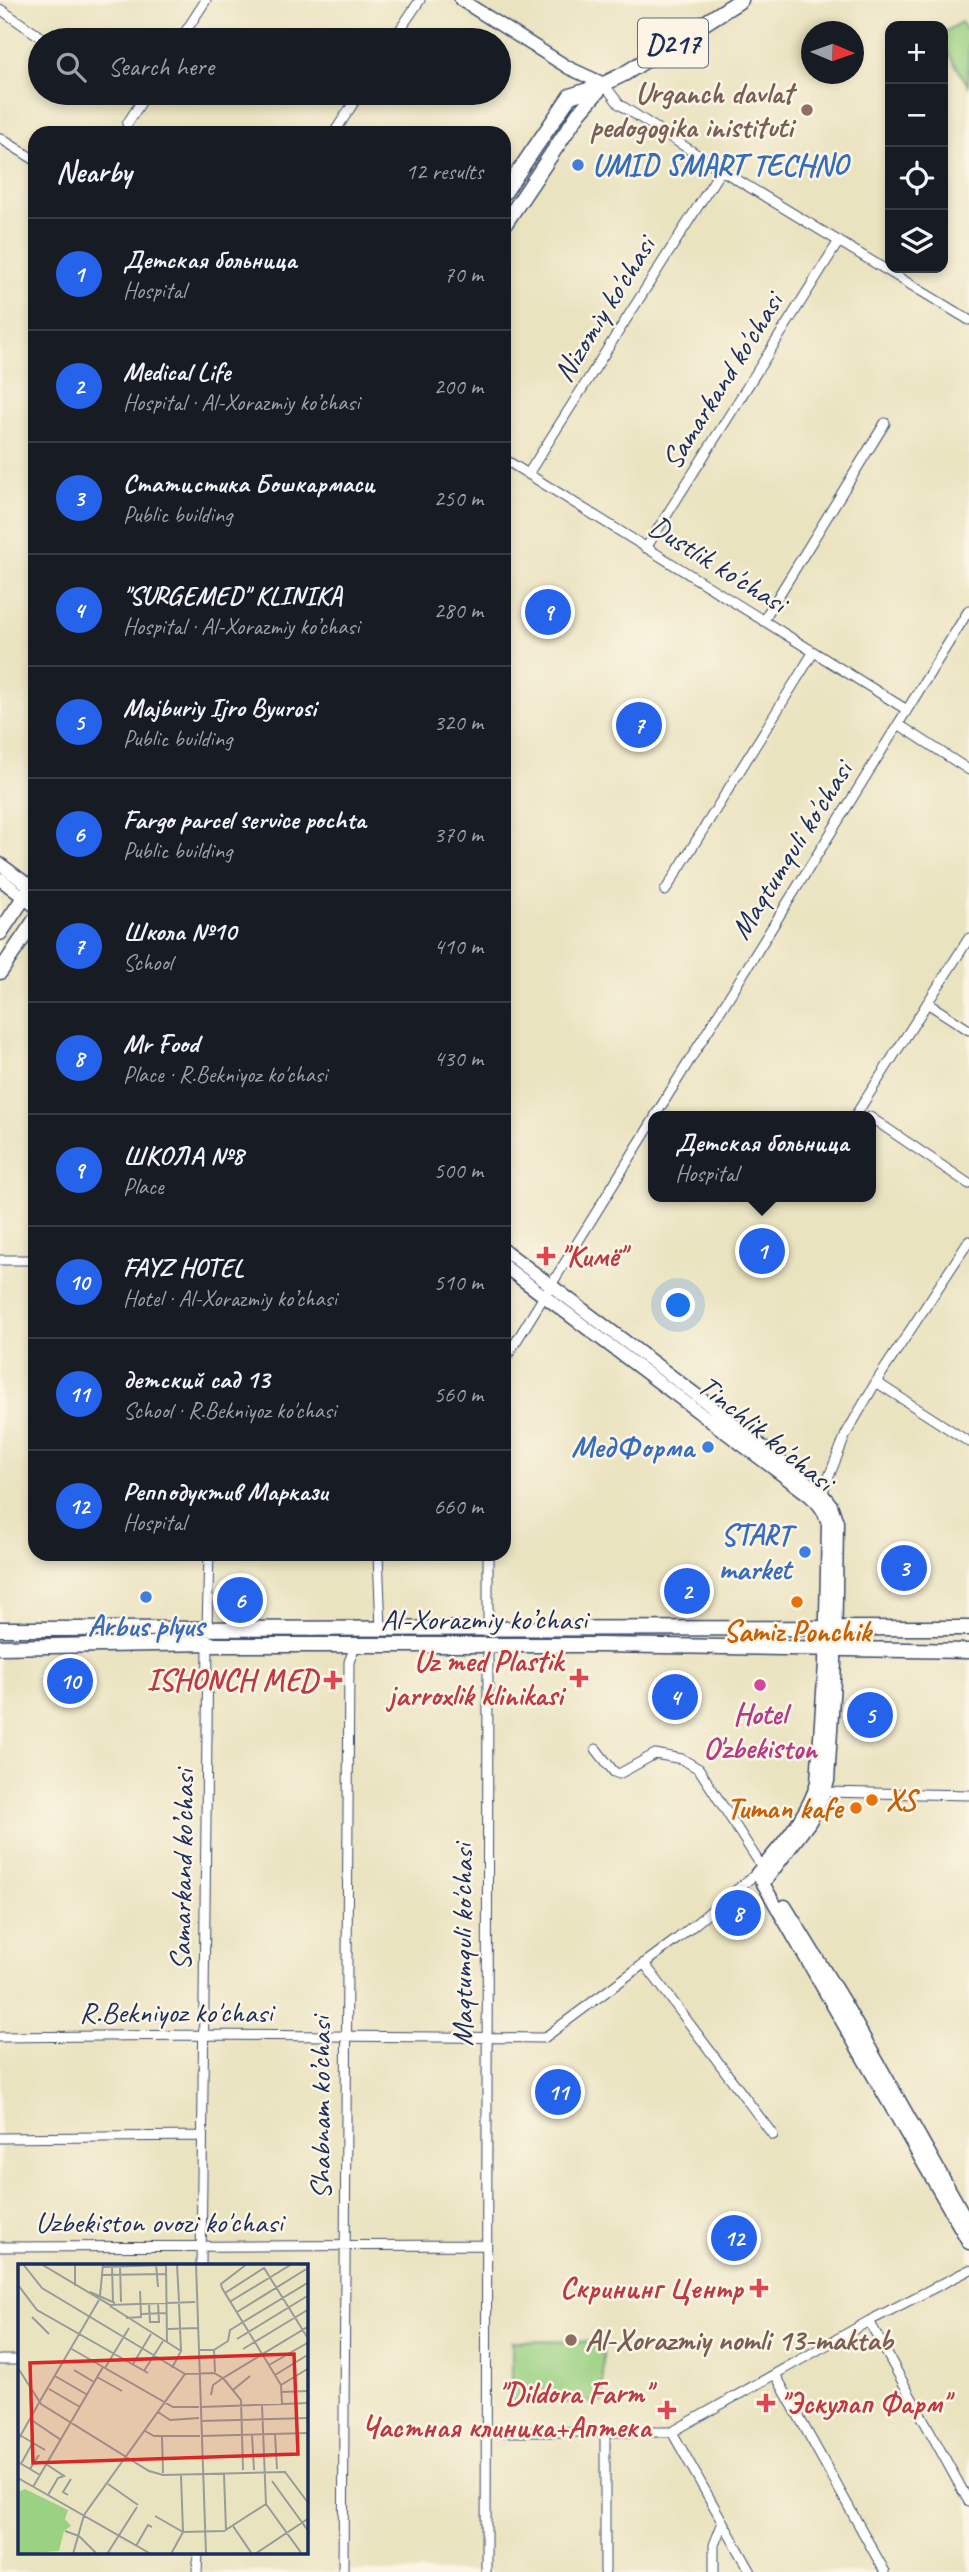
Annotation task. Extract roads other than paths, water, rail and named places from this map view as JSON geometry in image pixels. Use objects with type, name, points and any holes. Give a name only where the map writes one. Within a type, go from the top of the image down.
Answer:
[{"type":"main road","points":[[461,0],[480,5],[569,68],[604,84]]},
{"type":"main road","name":"D217","points":[[511,183],[570,96],[624,74],[741,0]]},
{"type":"main road","name":"D217","points":[[511,215],[579,113],[604,84]]},
{"type":"main road","points":[[0,864],[28,888]]},
{"type":"main road","points":[[0,879],[28,890]]},
{"type":"main road","points":[[0,933],[28,897]]},
{"type":"main road","points":[[0,972],[28,930]]},
{"type":"main road","name":"Tinchlik ko'chasi","points":[[511,1256],[548,1290],[831,1505],[837,1522],[831,1628],[830,1769],[825,1792],[809,1823],[762,1876]]},
{"type":"main road","name":"Tinchlik ko'chasi","points":[[511,1270],[548,1290]]},
{"type":"main road","name":"Al-Xorazmiy ko’chasi","points":[[0,1647],[381,1629],[969,1628]]},
{"type":"main road","name":"Al-Xorazmiy ko’chasi","points":[[0,1629],[208,1636]]},
{"type":"main road","name":"Al-Xorazmiy ko’chasi","points":[[208,1636],[214,1645],[488,1644],[969,1651]]},
{"type":"main road","name":"Tinchlik ko'chasi","points":[[762,1876],[815,1791],[831,1650]]},
{"type":"main road","points":[[762,1876],[843,2000],[969,2224]]},
{"type":"main road","points":[[762,1876],[969,2243]]},
{"type":"street","points":[[188,28],[204,3],[192,0]]},
{"type":"street","points":[[401,28],[420,0]]},
{"type":"street","points":[[0,9],[28,28]]},
{"type":"street","points":[[604,84],[620,104],[722,170],[969,320]]},
{"type":"street","points":[[127,124],[139,105]]},
{"type":"street","points":[[339,126],[352,105]]},
{"type":"street","points":[[0,138],[28,156]]},
{"type":"street","name":"Nizomiy ko'chasi","points":[[528,474],[722,170]]},
{"type":"street","name":"Samarkand ko'chasi","points":[[646,548],[839,241]]},
{"type":"street","points":[[763,621],[885,423]]},
{"type":"street","name":"Dustlik ko'chasi","points":[[511,463],[907,710]]},
{"type":"street","name":"Maqtumquli ko'chasi","points":[[658,1111],[969,610]]},
{"type":"street","points":[[665,891],[813,653]]},
{"type":"street","points":[[898,724],[969,770]]},
{"type":"street","points":[[858,1111],[969,938]]},
{"type":"street","points":[[927,1003],[969,1030]]},
{"type":"street","points":[[876,1121],[969,1184]]},
{"type":"street","name":"Maqtumquli ko'chasi","points":[[511,1350],[648,1128]]},
{"type":"street","points":[[820,1498],[846,1434],[876,1382],[969,1241]]},
{"type":"street","points":[[0,1260],[28,1259]]},
{"type":"street","points":[[876,1382],[969,1442]]},
{"type":"street","name":"Samarkand ko’chasi","points":[[201,2264],[209,1561]]},
{"type":"street","points":[[378,1561],[381,1629]]},
{"type":"street","points":[[488,1561],[488,1628]]},
{"type":"street","name":"Maqtumquli ko'chasi","points":[[486,2572],[488,1644]]},
{"type":"street","name":"Shabnam ko’chasi","points":[[343,2572],[349,1662],[355,1646]]},
{"type":"street","points":[[596,1749],[614,1772],[619,1774],[655,1754],[682,1759],[699,1769],[762,1876]]},
{"type":"street","points":[[825,1792],[969,1795]]},
{"type":"street","name":"R.Bekniyoz ko'chasi","points":[[0,2038],[204,2035],[544,2038],[762,1876]]},
{"type":"street","points":[[644,1964],[773,2135]]},
{"type":"street","points":[[0,2138],[201,2136]]},
{"type":"street","name":"Uzbekiston ovozi ko'chasi","points":[[0,2247],[485,2245]]},
{"type":"street","points":[[485,2432],[672,2432],[869,2321],[969,2270]]},
{"type":"street","points":[[869,2321],[969,2502]]},
{"type":"street","points":[[0,2360],[18,2360]]},
{"type":"street","points":[[775,2374],[884,2572]]},
{"type":"street","points":[[605,2431],[606,2572]]},
{"type":"street","points":[[672,2432],[751,2572]]},
{"type":"street","points":[[714,2572],[714,2545],[723,2522]]},
{"type":"street","points":[[197,2572],[198,2554]]},
{"type":"place","name":"Urganch davlat pedogogika inistituti","points":[[807,110]]},
{"type":"place","name":"UMID SMART TECHNO","points":[[578,165]]},
{"type":"place","name":"ШКОЛА №8","points":[[548,612]]},
{"type":"place","name":"Школа №10","points":[[639,725]]},
{"type":"place","name":"Детская больница","points":[[762,1251]]},
{"type":"place","name":"\"Кимё\"","points":[[546,1256]]},
{"type":"place","name":"МедФорма","points":[[708,1447]]},
{"type":"place","name":"START market","points":[[805,1552]]},
{"type":"place","name":"Статистика Бошкармаси","points":[[904,1568]]},
{"type":"place","name":"Medical Life","points":[[687,1591]]},
{"type":"place","name":"Arbus plyus","points":[[146,1597]]},
{"type":"place","name":"Fargo parcel service pochta","points":[[240,1600]]},
{"type":"place","name":"Samiz Ponchik","points":[[797,1602]]},
{"type":"place","name":"Uz med Plastik jarroxlik klinikasi","points":[[579,1678]]},
{"type":"place","name":"ISHONCH MED","points":[[333,1680]]},
{"type":"place","name":"FAYZ HOTEL","points":[[70,1681]]},
{"type":"place","name":"Hotel O'zbekiston","points":[[760,1685]]},
{"type":"place","name":"\"SURGEMED\" KLINIKA","points":[[675,1697]]},
{"type":"place","name":"Majburiy Ijro Byurosi","points":[[870,1715]]},
{"type":"place","name":"XS","points":[[872,1800]]},
{"type":"place","name":"Tuman kafe","points":[[856,1808]]},
{"type":"place","name":"Mr Food","points":[[738,1913]]},
{"type":"place","name":"детский сад 13","points":[[558,2092]]},
{"type":"place","name":"Репподуктив Маркази","points":[[734,2238]]},
{"type":"place","name":"Скрининг Центр","points":[[759,2288]]},
{"type":"place","name":"Аl-Xоrаzmiy nоmli 13-mаktаb","points":[[571,2340]]},
{"type":"place","name":"\"Эскулап Фарм\"","points":[[766,2403]]},
{"type":"place","name":"\"Dildora Farm\" Частная клиника+Аптека","points":[[667,2410]]}]
